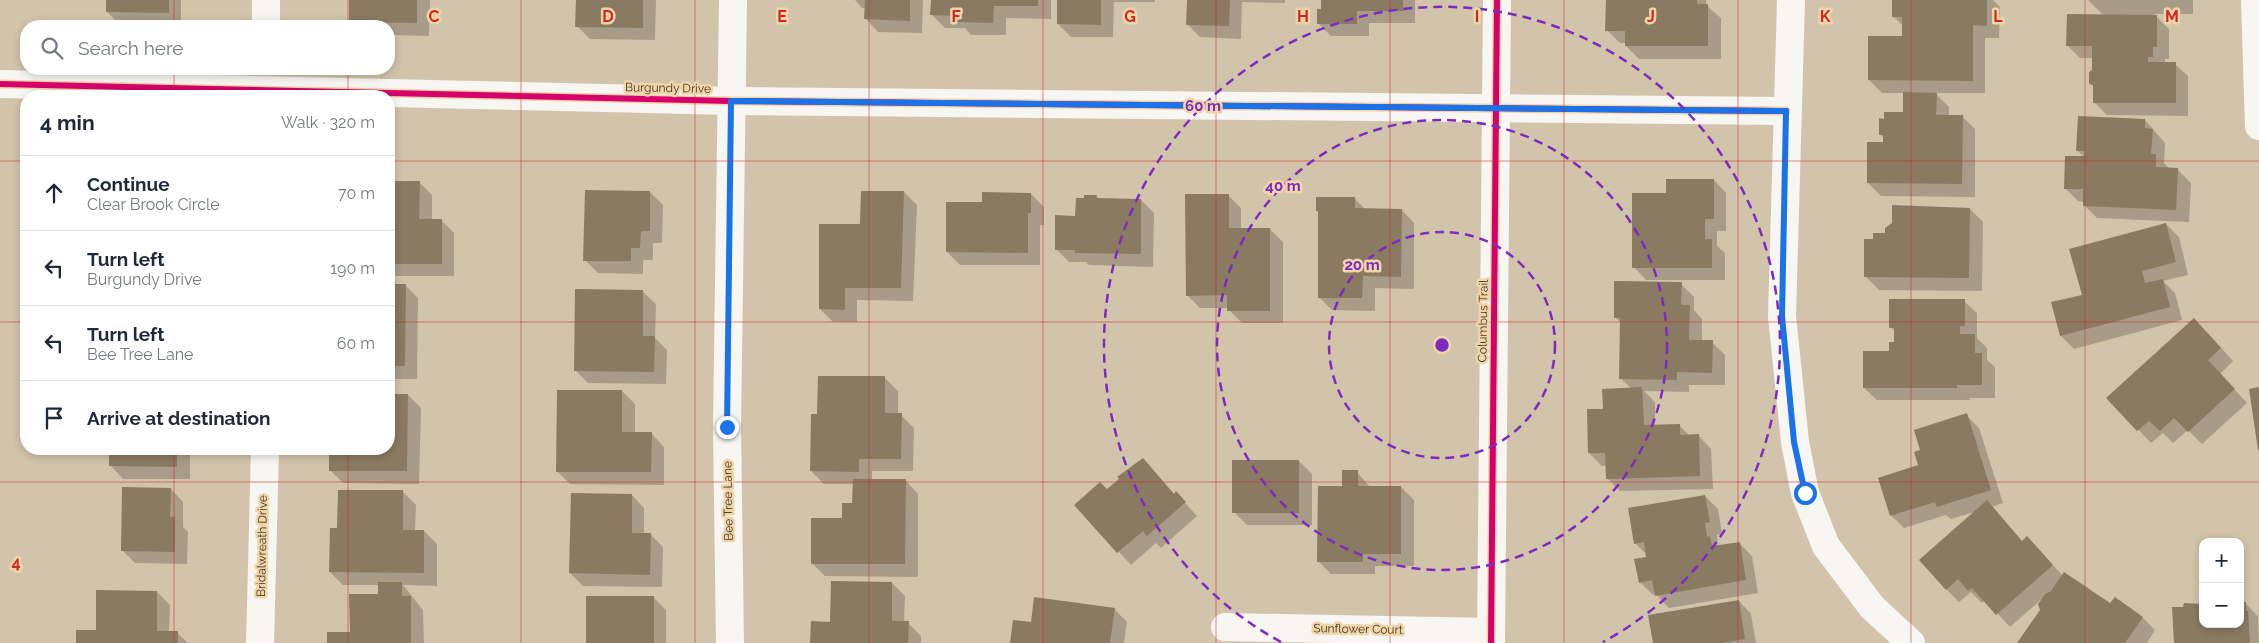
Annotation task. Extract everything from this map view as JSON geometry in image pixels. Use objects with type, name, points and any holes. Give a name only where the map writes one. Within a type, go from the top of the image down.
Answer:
[{"type":"street","points":[[266,0],[266,20]]},
{"type":"street","name":"Bee Tree Lane","points":[[730,643],[727,427],[733,0]]},
{"type":"street","name":"Columbus Trail","points":[[1491,637],[1497,0]]},
{"type":"street","points":[[1791,0],[1786,111],[1782,316],[1794,442],[1805,493],[1826,546],[1872,607],[1911,643]]},
{"type":"street","points":[[2255,0],[2259,126]]},
{"type":"street","name":"Burgundy Drive","points":[[0,84],[265,85],[731,101],[1786,111]]},
{"type":"street","name":"Bridalwreath Drive","points":[[260,643],[265,455]]},
{"type":"street","name":"Sunflower Court","points":[[1226,627],[1491,637]]},
{"type":"building","points":[[106,0],[169,0],[169,13],[106,12]]},
{"type":"building","points":[[349,0],[417,0],[417,23],[395,23],[395,20],[349,20]]},
{"type":"building","points":[[576,0],[643,0],[643,28],[575,27]]},
{"type":"building","points":[[865,0],[910,0],[910,21],[864,19]]},
{"type":"building","points":[[931,0],[1038,0],[1038,6],[994,6],[993,23],[957,22],[957,16],[930,15]]},
{"type":"building","points":[[1057,0],[1101,0],[1101,25],[1057,24]]},
{"type":"building","points":[[1187,0],[1230,0],[1229,26],[1186,25]]},
{"type":"building","points":[[1321,0],[1403,0],[1403,11],[1357,11],[1357,24],[1317,24],[1317,9],[1321,9]]},
{"type":"building","points":[[1606,0],[1697,0],[1697,4],[1708,4],[1708,46],[1625,46],[1625,31],[1605,31]]},
{"type":"building","points":[[1892,0],[1987,0],[1987,26],[1973,25],[1973,81],[1868,80],[1868,36],[1902,36],[1902,17],[1892,17]]},
{"type":"building","points":[[2067,14],[2157,15],[2157,47],[2153,47],[2153,57],[2148,57],[2148,62],[2176,62],[2176,103],[2093,103],[2093,85],[2089,84],[2089,72],[2092,70],[2092,46],[2066,46]]},
{"type":"building","points":[[1903,92],[1937,93],[1936,115],[1963,115],[1962,184],[1867,183],[1867,142],[1883,142],[1883,135],[1879,135],[1879,118],[1884,119],[1884,112],[1903,112]]},
{"type":"building","points":[[2078,116],[2145,119],[2145,128],[2153,129],[2151,154],[2156,154],[2156,167],[2178,168],[2176,210],[2083,206],[2083,189],[2064,189],[2065,156],[2084,156],[2085,151],[2076,151]]},
{"type":"building","points":[[1666,179],[1714,179],[1714,219],[1705,219],[1705,239],[1712,239],[1712,268],[1632,268],[1632,193],[1666,193]]},
{"type":"building","points":[[395,181],[420,181],[419,219],[442,219],[442,264],[395,264]]},
{"type":"building","points":[[585,190],[650,191],[650,231],[641,231],[640,248],[631,248],[631,261],[583,261]]},
{"type":"building","points":[[861,191],[904,191],[901,288],[845,288],[845,310],[819,309],[819,224],[860,224]]},
{"type":"building","points":[[982,192],[1031,193],[1031,213],[1028,213],[1028,253],[946,252],[946,202],[982,202]]},
{"type":"building","points":[[1185,194],[1229,194],[1229,228],[1270,228],[1270,311],[1227,311],[1227,295],[1186,296]]},
{"type":"building","points":[[1084,195],[1097,195],[1096,198],[1141,199],[1141,254],[1075,253],[1075,250],[1055,250],[1055,215],[1075,216],[1076,198],[1084,198]]},
{"type":"building","points":[[1316,197],[1355,197],[1355,208],[1402,209],[1401,277],[1363,276],[1362,298],[1318,298],[1318,211],[1316,211]]},
{"type":"building","points":[[1892,205],[1970,208],[1969,278],[1864,277],[1864,239],[1873,239],[1873,233],[1885,233],[1885,228],[1892,223]]},
{"type":"building","points":[[2166,223],[2176,262],[2142,271],[2145,283],[2163,279],[2170,307],[2060,336],[2051,302],[2082,295],[2069,249]]},
{"type":"building","points":[[1614,281],[1682,282],[1681,305],[1690,305],[1689,340],[1713,340],[1712,373],[1677,372],[1677,380],[1619,379],[1620,318],[1614,318]]},
{"type":"building","points":[[395,284],[406,284],[405,366],[395,366]]},
{"type":"building","points":[[575,289],[643,290],[643,336],[655,336],[654,372],[574,371]]},
{"type":"building","points":[[1889,299],[1965,299],[1965,326],[1960,326],[1960,334],[1975,334],[1975,353],[1982,353],[1982,385],[1957,385],[1957,388],[1863,388],[1863,351],[1889,351],[1889,342],[1894,342],[1894,328],[1889,328]]},
{"type":"building","points":[[2194,318],[2221,348],[2208,360],[2235,389],[2188,432],[2174,418],[2160,431],[2149,421],[2137,431],[2106,398]]},
{"type":"building","points":[[818,376],[885,376],[885,413],[902,413],[901,459],[859,459],[859,472],[810,471],[811,414],[817,414]]},
{"type":"building","points":[[1642,387],[1644,425],[1680,424],[1680,435],[1699,434],[1700,476],[1606,479],[1605,453],[1588,453],[1587,409],[1603,409],[1602,389]]},
{"type":"building","points":[[2259,387],[2259,450],[2258,450],[2249,389]]},
{"type":"building","points":[[557,390],[622,390],[622,432],[652,432],[651,472],[556,472]]},
{"type":"building","points":[[395,394],[408,394],[407,471],[329,471],[329,455],[395,455]]},
{"type":"building","points":[[1967,413],[1991,490],[1937,507],[1935,502],[1890,516],[1878,478],[1918,465],[1914,452],[1920,450],[1914,430]]},
{"type":"building","points":[[109,455],[177,455],[177,467],[109,466]]},
{"type":"building","points":[[1143,458],[1174,494],[1176,491],[1186,502],[1147,536],[1143,531],[1117,553],[1074,505],[1100,482],[1107,489],[1119,479],[1117,477]]},
{"type":"building","points":[[1232,460],[1299,460],[1299,513],[1232,513]]},
{"type":"building","points":[[1342,470],[1358,470],[1358,486],[1401,486],[1401,554],[1363,554],[1363,562],[1317,562],[1318,486],[1342,486]]},
{"type":"building","points":[[853,479],[906,479],[905,564],[811,564],[811,518],[842,518],[842,503],[852,503]]},
{"type":"building","points":[[122,487],[171,488],[170,517],[175,517],[175,552],[121,551]]},
{"type":"building","points":[[338,490],[403,490],[403,530],[424,530],[424,573],[329,572],[330,528],[337,528]]},
{"type":"building","points":[[571,493],[632,494],[632,533],[651,533],[650,575],[569,573]]},
{"type":"building","points":[[1705,495],[1710,522],[1705,523],[1707,537],[1710,536],[1712,546],[1740,542],[1746,580],[1655,596],[1652,580],[1639,583],[1634,559],[1646,557],[1644,542],[1634,544],[1628,508]]},
{"type":"building","points":[[1987,500],[2022,541],[2027,536],[2053,565],[1996,615],[1972,588],[1968,591],[1958,579],[1946,590],[1919,560]]},
{"type":"building","points":[[2064,572],[2110,603],[2115,597],[2143,617],[2125,643],[2017,643],[2040,610],[2038,604],[2046,593],[2050,592]]},
{"type":"building","points":[[831,581],[892,582],[892,621],[909,621],[908,643],[810,643],[811,621],[830,622]]},
{"type":"building","points":[[378,582],[402,582],[402,596],[411,596],[411,643],[327,643],[327,632],[350,632],[349,594],[378,594]]},
{"type":"building","points":[[96,590],[157,591],[157,631],[178,631],[178,643],[76,643],[76,630],[96,630]]},
{"type":"building","points":[[586,596],[654,596],[654,643],[586,643]]},
{"type":"building","points":[[1034,597],[1115,608],[1110,643],[1010,643],[1013,620],[1031,622]]},
{"type":"building","points":[[1739,600],[1745,639],[1723,643],[1653,643],[1648,615]]},
{"type":"building","points":[[2244,602],[2246,602],[2250,643],[2174,643],[2172,607],[2183,607],[2184,603],[2199,604],[2199,628],[2244,628]]},
{"type":"cycle path","points":[[1491,643],[1497,0]]},
{"type":"cycle path","points":[[0,84],[258,90]]},
{"type":"cycle path","points":[[395,93],[731,101],[1786,111]]},
{"type":"route","points":[[727,427],[731,101],[1786,111],[1782,316],[1794,442],[1805,493]]}]
